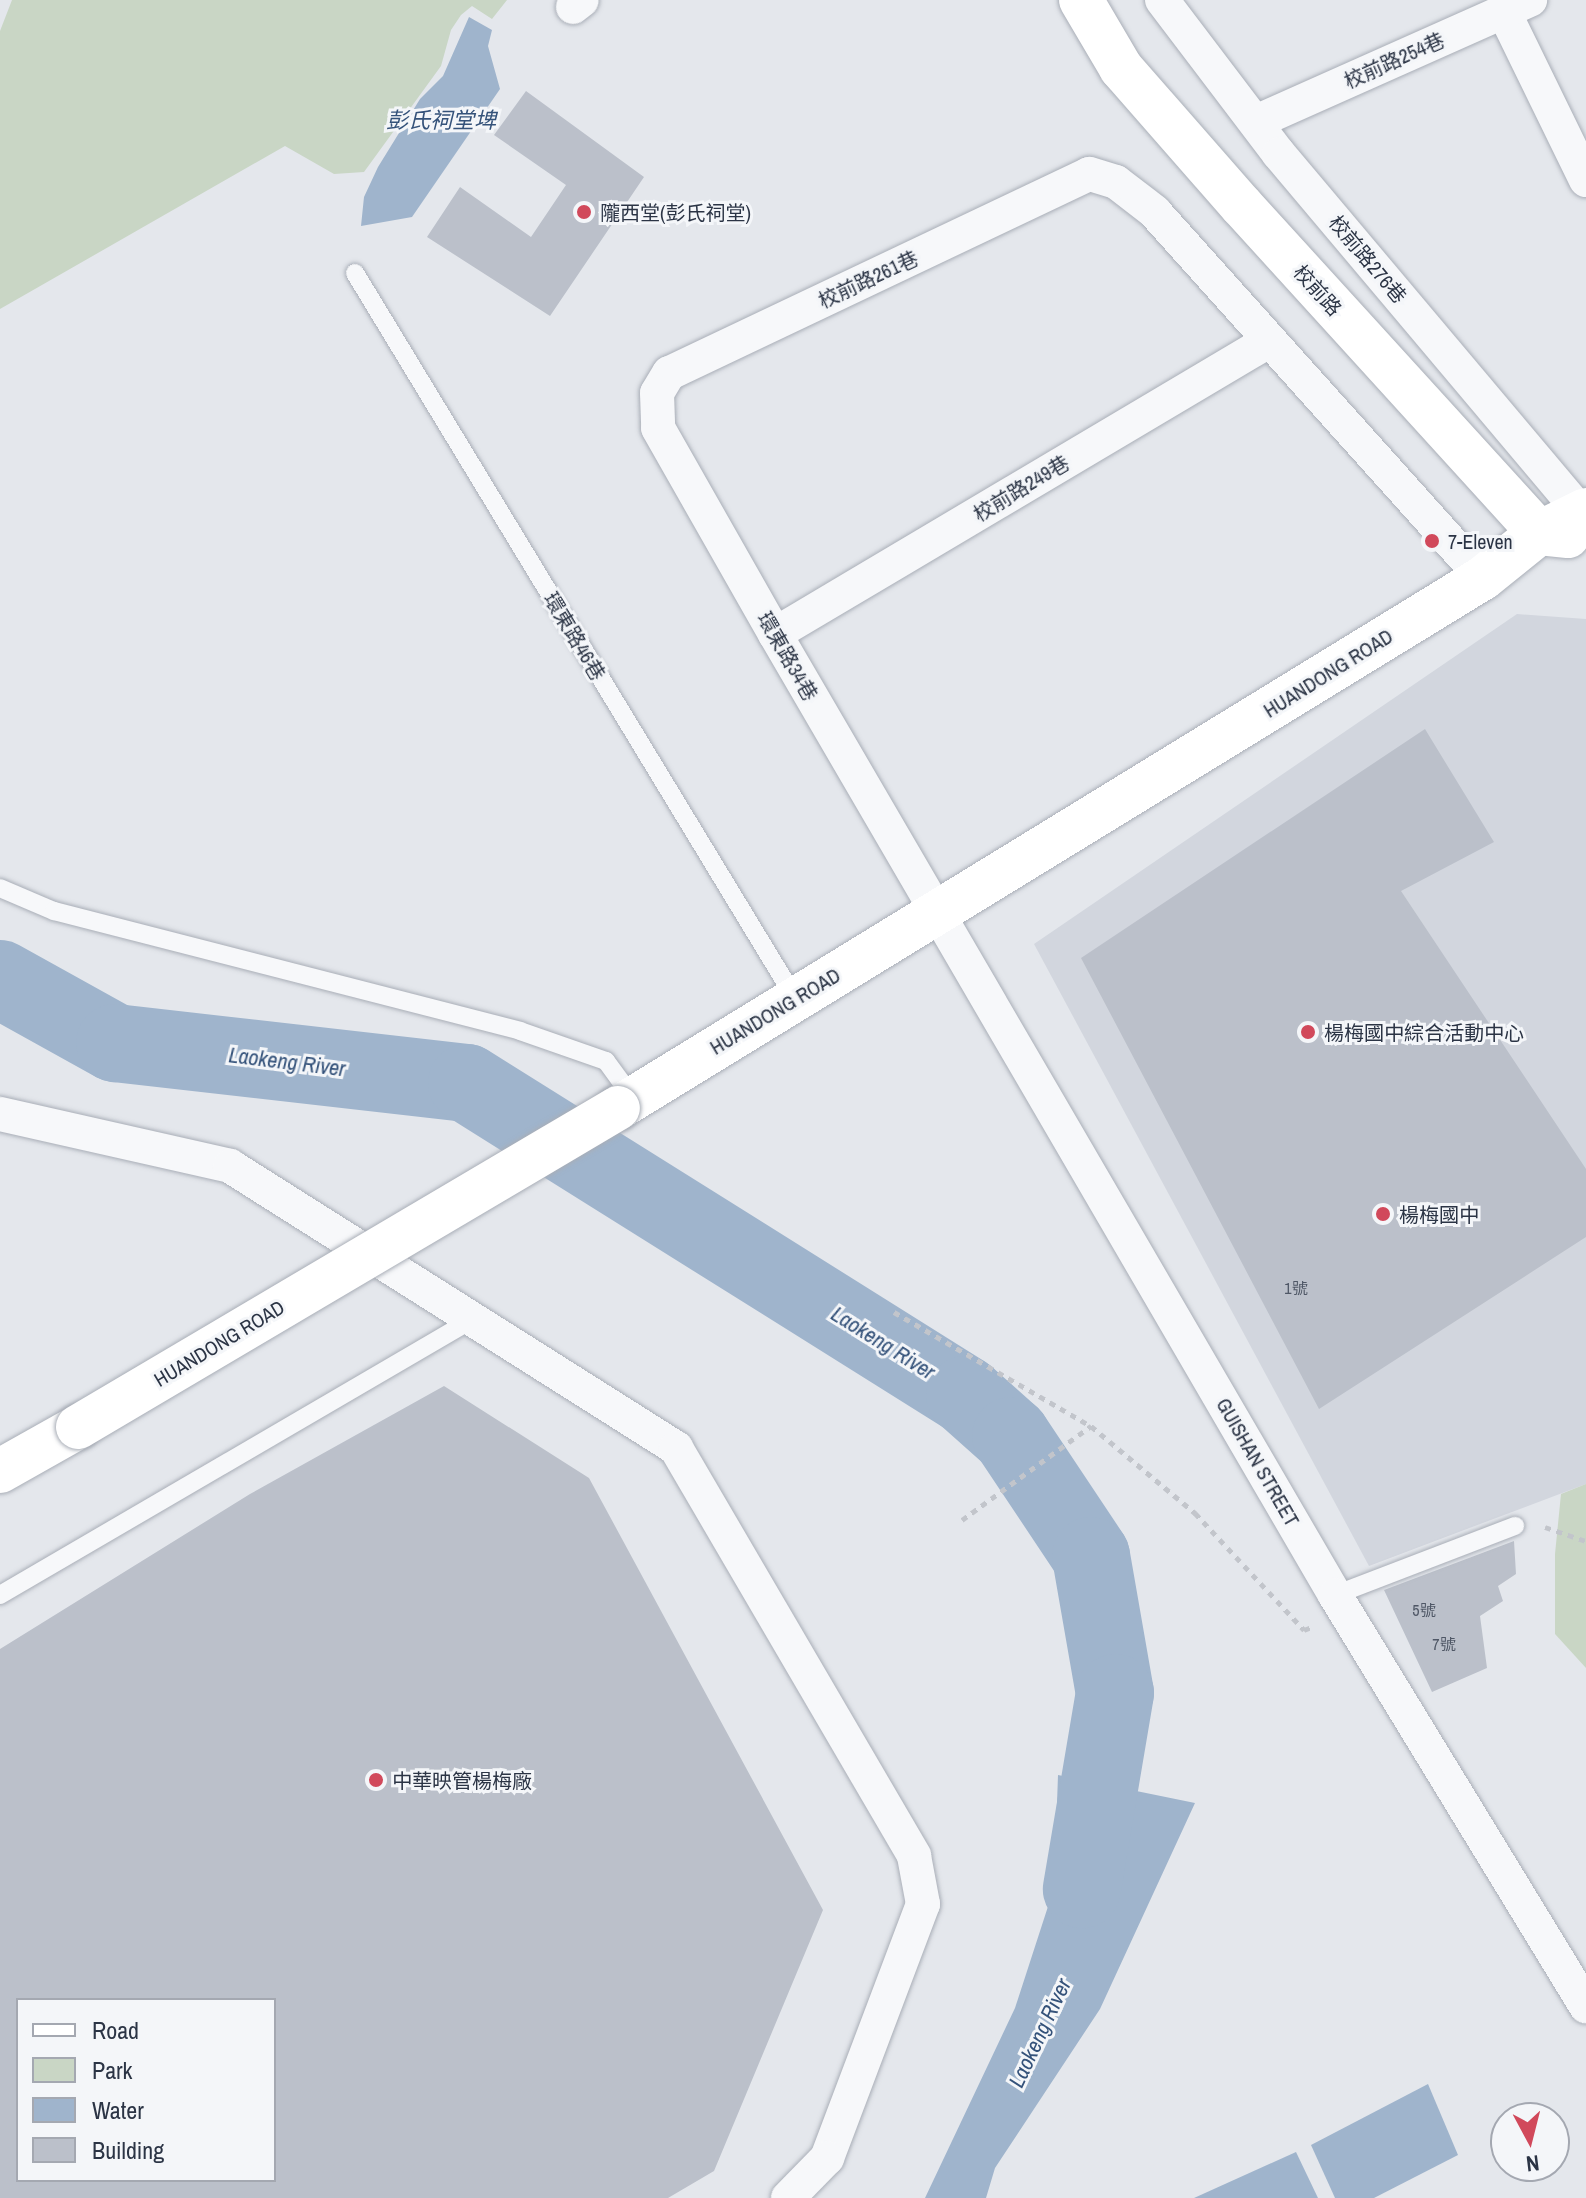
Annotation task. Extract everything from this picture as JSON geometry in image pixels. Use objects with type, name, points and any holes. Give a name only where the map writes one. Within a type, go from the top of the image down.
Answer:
[{"type":"street","name":"校前路","points":[[1081,0],[1121,68],[1539,533]]},
{"type":"street","name":"校前路276巷","points":[[1162,0],[1258,121],[1279,154],[1584,521]]},
{"type":"street","points":[[1517,6],[1586,180]]},
{"type":"street","name":"校前路254巷","points":[[1258,121],[1517,6]]},
{"type":"street","name":"校前路261巷","points":[[657,393],[669,373],[1089,174],[1116,182],[1155,212],[1267,342]]},
{"type":"street","points":[[1267,342],[1483,578]]},
{"type":"street","name":"校前路249巷","points":[[775,634],[1267,342]]},
{"type":"street","name":"環東路34巷","points":[[657,393],[658,428],[936,913]]},
{"type":"street","points":[[1539,533],[1584,521]]},
{"type":"street","name":"HUANDONG ROAD","points":[[0,1471],[626,1103],[1483,578],[1539,533]]},
{"type":"street","name":"GUISHAN STREET","points":[[936,913],[1340,1604],[1586,2007]]},
{"type":"street","points":[[0,1114],[230,1166],[676,1448],[914,1856],[923,1904],[884,2014],[827,2158],[788,2198]]},
{"type":"lane","name":"環東路46巷","points":[[355,273],[795,998]]},
{"type":"lane","points":[[0,888],[54,911],[520,1031],[606,1061],[626,1103]]},
{"type":"lane","points":[[0,1595],[473,1319]]},
{"type":"lane","points":[[1340,1604],[1515,1526]]},
{"type":"path","points":[[894,1312],[1091,1426],[1195,1513],[1304,1630],[1340,1604]]},
{"type":"path","points":[[962,1520],[1091,1426]]},
{"type":"path","points":[[1515,1526],[1530,1521],[1586,1541]]},
{"type":"shaded area","name":"楊梅國中","points":[[1517,614],[1586,619],[1586,1484],[1369,1566],[1034,944]]},
{"type":"green space","points":[[12,0],[507,0],[492,19],[472,6],[461,15],[451,30],[441,66],[364,172],[334,174],[285,146],[0,309],[0,31]]},
{"type":"green space","points":[[1586,1484],[1586,1668],[1555,1634],[1555,1554],[1561,1494]]},
{"type":"water","name":"彭氏祠堂埤","points":[[469,17],[492,30],[488,46],[500,89],[412,217],[361,226],[364,197],[378,167],[420,99],[443,76]]},
{"type":"water","points":[[1058,1775],[1195,1803],[1100,2009],[995,2168],[986,2198],[925,2198],[1015,2008],[1054,1888]]},
{"type":"water","points":[[1428,2084],[1458,2155],[1374,2198],[1335,2198],[1311,2145]]},
{"type":"water","points":[[1296,2152],[1318,2198],[1194,2198]]},
{"type":"building","name":"隴西堂(彭氏祠堂)","points":[[526,91],[644,177],[550,316],[427,237],[460,187],[531,237],[566,185],[494,135]]},
{"type":"building","name":"楊梅國中綜合活動中心","points":[[1425,729],[1494,842],[1401,891],[1586,1169],[1586,1237],[1319,1409],[1081,958]]},
{"type":"building","name":"中華映管楊梅廠","points":[[444,1386],[589,1478],[823,1910],[714,2171],[668,2198],[0,2198],[0,1649],[250,1494]]},
{"type":"building","points":[[1514,1541],[1516,1574],[1498,1586],[1503,1601],[1480,1616],[1487,1668],[1432,1692],[1384,1590]]},
{"type":"waterway","name":"Laokeng River","points":[[0,979],[115,1043],[467,1083],[965,1395],[1011,1436],[1091,1556],[1115,1693],[1082,1889]]},
{"type":"place","name":"隴西堂(彭氏祠堂)","points":[[584,212]]},
{"type":"place","name":"7-Eleven","points":[[1432,541]]},
{"type":"place","name":"楊梅國中綜合活動中心","points":[[1308,1032]]},
{"type":"place","name":"楊梅國中","points":[[1383,1214]]},
{"type":"place","name":"中華映管楊梅廠","points":[[376,1780]]}]
